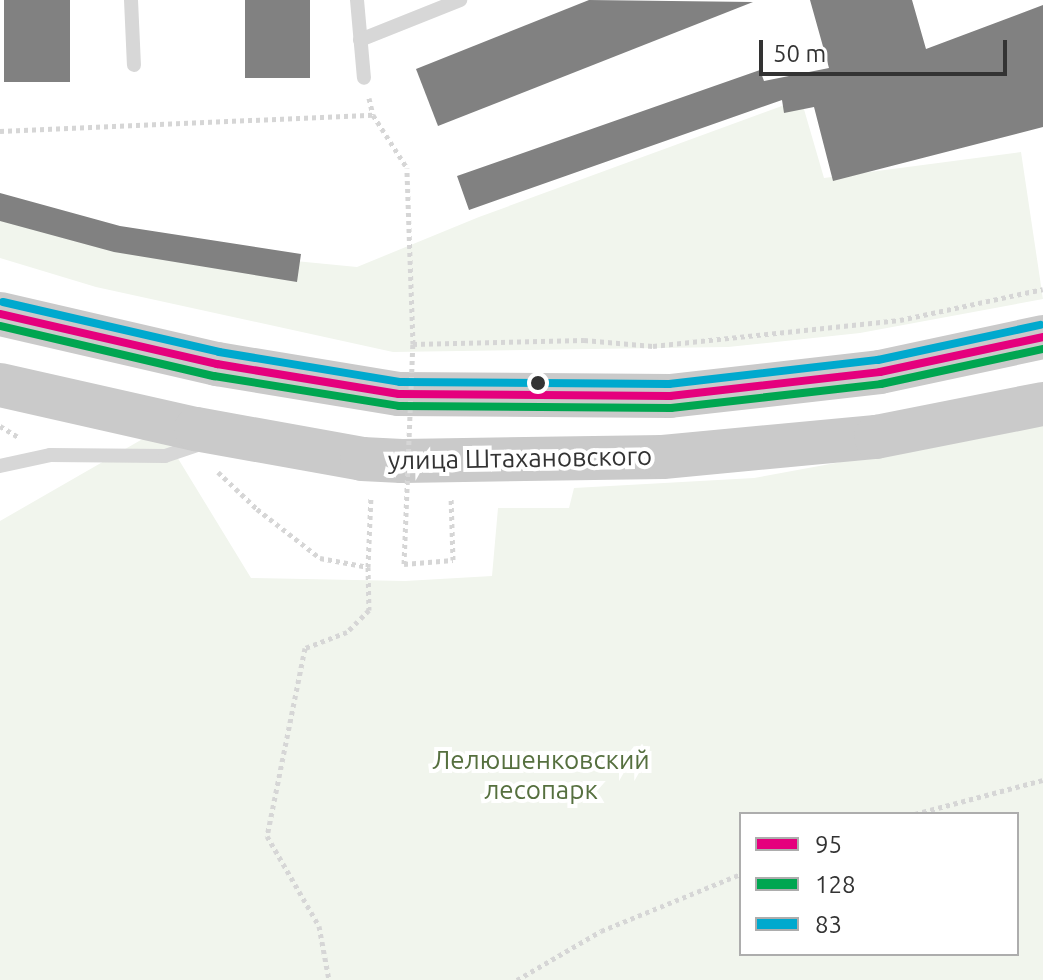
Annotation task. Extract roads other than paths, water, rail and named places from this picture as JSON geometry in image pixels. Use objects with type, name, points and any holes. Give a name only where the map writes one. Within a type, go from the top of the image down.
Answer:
[{"type":"main road","points":[[0,314],[217,364],[399,394],[670,396],[880,372],[1043,337]]},
{"type":"main road","name":"улица Штахановского","points":[[0,385],[217,449],[402,461],[663,457],[876,437],[1043,404]]},
{"type":"lane","points":[[131,0],[134,65]]},
{"type":"lane","points":[[357,0],[364,78]]},
{"type":"lane","points":[[360,40],[453,1]]},
{"type":"lane","points":[[0,466],[50,455],[165,456],[217,449]]},
{"type":"park label","name":"Лелюшенковский лесопарк","points":[[541,775]]}]
